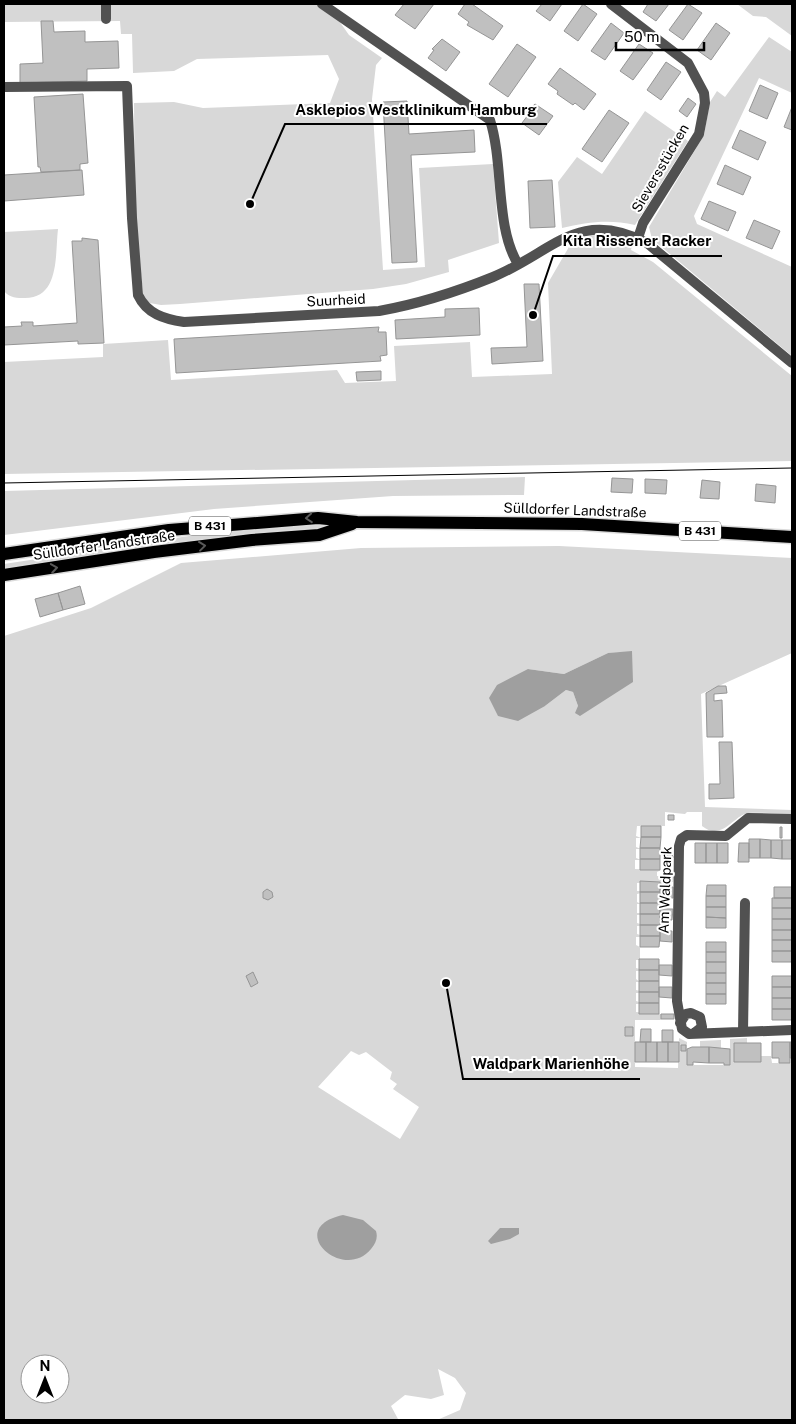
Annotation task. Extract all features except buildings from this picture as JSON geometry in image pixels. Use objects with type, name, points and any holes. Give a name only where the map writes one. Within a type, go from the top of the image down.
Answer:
[{"type":"main road","name":"Sülldorfer Landstraße","points":[[4,554],[170,530],[318,518],[357,522],[564,523],[792,536]]},
{"type":"main road","name":"Sülldorfer Landstraße","points":[[4,575],[154,552],[252,540],[319,535],[357,522]]},
{"type":"street","points":[[106,4],[106,19]]},
{"type":"street","points":[[322,4],[490,120],[499,160],[506,239],[518,264],[565,237],[580,231],[611,230],[638,238],[647,243],[792,363]]},
{"type":"street","name":"Sieversstücken","points":[[611,4],[688,63],[704,93],[705,103],[698,134],[643,223],[638,238]]},
{"type":"street","name":"Suurheid","points":[[4,87],[127,86],[132,218],[138,295],[142,304],[162,318],[184,322],[379,311],[431,299],[492,278],[518,264]]},
{"type":"street","name":"Am Waldpark","points":[[683,1018],[677,1001],[678,846],[681,839],[687,835],[726,836],[748,818],[792,819]]},
{"type":"street","points":[[743,1032],[744,903]]},
{"type":"street","points":[[720,1034],[702,1022],[696,1014],[683,1018],[684,1032],[693,1034],[720,1034],[792,1030]]},
{"type":"street","points":[[693,1034],[700,1030],[702,1022]]},
{"type":"shaded area","points":[[4,4],[327,4],[349,35],[382,58],[376,65],[372,99],[383,270],[425,267],[419,168],[493,164],[499,243],[448,260],[449,272],[406,284],[373,289],[180,304],[161,305],[144,302],[135,218],[134,103],[174,102],[203,108],[330,103],[339,79],[328,55],[197,59],[174,71],[133,73],[132,34],[121,34],[120,21],[4,22]]},
{"type":"shaded area","points":[[737,4],[792,4],[792,36],[766,17],[753,16]]},
{"type":"shaded area","points":[[769,37],[792,52],[792,93],[759,78],[694,216],[697,224],[792,267],[792,356],[652,239],[649,227],[704,135],[710,102],[717,91],[725,97]]},
{"type":"shaded area","points":[[645,111],[688,141],[635,225],[598,222],[562,228],[558,182],[577,157],[602,174]]},
{"type":"shaded area","points":[[58,229],[54,273],[44,291],[36,296],[25,298],[8,295],[4,291],[4,232]]},
{"type":"shaded area","points":[[598,234],[628,238],[633,241],[631,250],[653,262],[792,376],[792,461],[4,474],[4,362],[103,357],[103,344],[168,340],[171,380],[337,370],[345,383],[396,381],[394,346],[470,342],[472,377],[552,374],[548,283],[573,240]]},
{"type":"shaded area","points":[[525,477],[524,495],[393,496],[214,509],[4,535],[4,491]]},
{"type":"shaded area","points":[[339,523],[336,528],[294,530],[211,539],[4,568],[4,564],[213,533],[255,528]]},
{"type":"shaded area","points":[[559,546],[792,558],[792,653],[701,694],[705,807],[792,810],[792,814],[748,813],[716,831],[702,826],[702,812],[687,812],[685,814],[665,812],[665,826],[637,826],[636,836],[641,838],[636,838],[636,847],[641,849],[636,849],[636,858],[641,860],[635,860],[635,869],[661,870],[657,872],[657,876],[674,876],[673,882],[665,882],[665,885],[660,885],[659,882],[637,883],[637,891],[641,891],[641,893],[637,894],[637,902],[641,904],[637,904],[637,913],[641,913],[641,915],[637,915],[637,923],[640,926],[637,926],[637,934],[640,937],[636,937],[636,945],[640,947],[640,960],[636,960],[636,968],[640,969],[640,971],[636,971],[636,979],[640,982],[636,982],[636,990],[640,991],[640,993],[636,993],[636,1001],[639,1004],[636,1004],[636,1012],[661,1014],[661,1020],[635,1020],[635,1067],[678,1068],[679,1038],[687,1042],[687,1065],[730,1065],[730,1039],[747,1038],[747,1062],[760,1062],[761,1056],[771,1056],[772,1063],[792,1063],[792,1420],[437,1420],[460,1410],[466,1393],[455,1378],[438,1369],[444,1395],[431,1399],[405,1395],[391,1406],[398,1419],[407,1420],[4,1420],[4,636],[91,608],[181,563],[361,548]],"holes":[[[632,652],[578,706],[573,692],[566,690],[545,706],[528,669],[564,674],[608,653]],[[351,1051],[359,1055],[366,1052],[392,1072],[390,1079],[397,1084],[393,1089],[419,1107],[400,1139],[318,1087]]]},
{"type":"shaded area","points":[[632,651],[633,682],[580,716],[575,713],[578,706],[573,692],[566,690],[545,706],[518,721],[498,716],[489,698],[497,685],[528,669],[564,674],[608,653]]},
{"type":"shaded area","points":[[721,1040],[721,1049],[700,1049],[700,1041]]},
{"type":"shaded area","points":[[343,1215],[363,1220],[376,1231],[377,1238],[374,1245],[359,1258],[346,1260],[334,1257],[324,1250],[318,1240],[318,1231],[326,1222]]},
{"type":"shaded area","points":[[500,1228],[519,1228],[519,1234],[510,1239],[491,1244],[488,1241]]},
{"type":"tram line","points":[[4,483],[792,468]]},
{"type":"place","name":"Asklepios Westklinikum Hamburg","points":[[250,204]]},
{"type":"place","name":"Kita Rissener Racker","points":[[533,315]]},
{"type":"place","name":"Waldpark Marienhöhe","points":[[446,983]]}]
